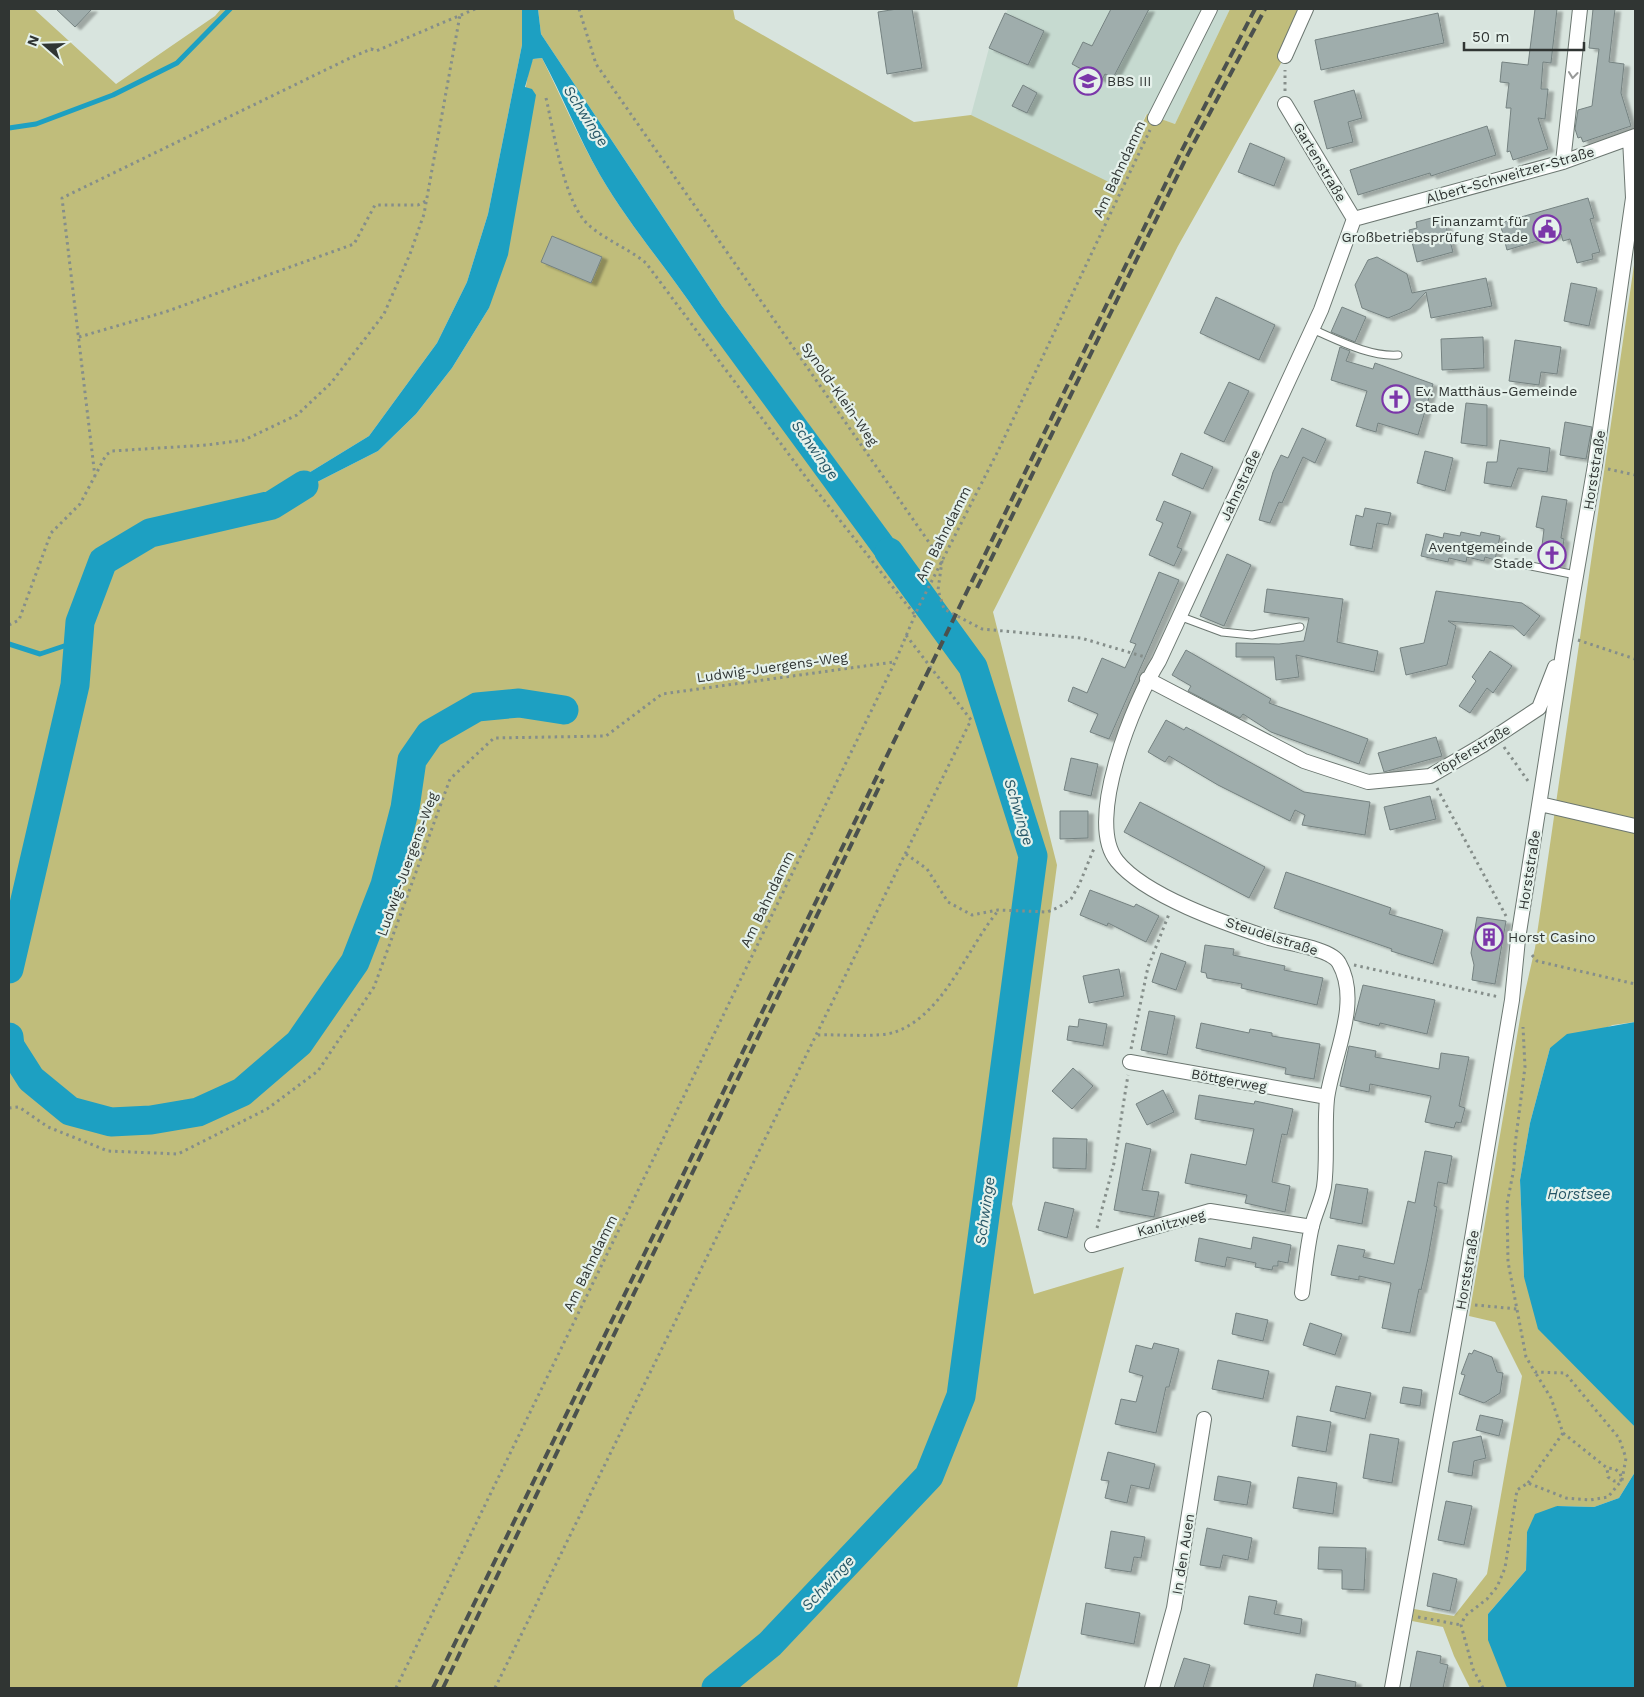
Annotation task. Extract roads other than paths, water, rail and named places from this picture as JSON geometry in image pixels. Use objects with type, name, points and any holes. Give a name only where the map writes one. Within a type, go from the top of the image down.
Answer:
[{"type":"street","points":[[1156,118],[1210,9]]},
{"type":"street","points":[[1285,56],[1306,9]]},
{"type":"street","points":[[1563,162],[1580,9]]},
{"type":"street","name":"Gartenstraße","points":[[1285,104],[1354,219]]},
{"type":"street","name":"Albert-Schweitzer-Straße","points":[[1354,219],[1563,162],[1633,137]]},
{"type":"street","name":"Horststraße","points":[[1392,1688],[1461,1304],[1512,1000],[1518,938],[1564,641],[1595,465],[1633,198],[1633,137]]},
{"type":"street","name":"Jahnstraße","points":[[1119,748],[1147,679],[1159,661],[1312,329],[1354,219]]},
{"type":"street","name":"Töpferstraße","points":[[1147,679],[1304,761],[1368,782],[1430,776],[1539,708],[1564,641]]},
{"type":"street","name":"Steudelstraße","points":[[1119,748],[1106,820],[1109,843],[1116,860],[1131,875],[1174,901],[1260,934],[1327,953],[1338,962],[1348,987],[1341,1044],[1328,1097]]},
{"type":"street","points":[[1540,802],[1635,826]]},
{"type":"street","name":"Böttgerweg","points":[[1130,1062],[1328,1097]]},
{"type":"street","points":[[1302,1293],[1312,1227],[1324,1188],[1328,1097]]},
{"type":"street","name":"Kanitzweg","points":[[1092,1245],[1210,1211],[1312,1227]]},
{"type":"street","name":"In den Auen","points":[[1152,1688],[1174,1608],[1204,1419]]},
{"type":"lane","points":[[1312,329],[1364,349],[1388,356],[1398,355]]},
{"type":"lane","points":[[1516,563],[1576,575]]},
{"type":"lane","points":[[1179,616],[1230,633],[1252,635],[1300,627]]},
{"type":"water","points":[[522,9],[538,9],[541,34],[722,306],[923,579],[913,584],[906,598],[623,211],[592,161],[542,58],[533,59],[525,87],[532,89],[536,95],[508,255],[489,308],[452,368],[416,414],[378,451],[272,505],[150,533],[271,496],[369,436],[437,343],[467,282],[488,214],[522,45]]},
{"type":"water","name":"Horstsee","points":[[1635,1022],[1635,1427],[1538,1329],[1524,1277],[1520,1180],[1530,1123],[1550,1048],[1567,1034]]},
{"type":"water","points":[[1635,1472],[1635,1688],[1507,1688],[1488,1640],[1488,1614],[1526,1570],[1527,1532],[1535,1514],[1557,1506],[1594,1507],[1619,1498]]},
{"type":"waterway","points":[[9,128],[36,124],[113,95],[177,63],[230,9]]},
{"type":"waterway","points":[[9,969],[75,685],[80,622],[103,561],[150,533],[272,505],[304,485]]},
{"type":"waterway","name":"Schwinge","points":[[716,1688],[770,1644],[929,1476],[961,1396],[1033,856],[973,667],[889,552]]},
{"type":"waterway","points":[[9,644],[40,654],[79,641]]},
{"type":"waterway","points":[[9,1037],[10,1046],[31,1079],[70,1111],[111,1122],[151,1120],[198,1112],[242,1092],[299,1043],[355,962],[385,885],[405,808],[412,760],[430,734],[477,707],[519,703],[564,710]]},
{"type":"waterway","points":[[9,1066],[19,1060]]},
{"type":"railway","points":[[433,1688],[1181,152],[1255,9]]},
{"type":"railway","points":[[977,588],[1187,156],[1265,9]]},
{"type":"railway","points":[[443,1688],[883,779]]},
{"type":"place","name":"BBS III","points":[[1088,81]]},
{"type":"place","name":"Finanzamt für Großbetriebsprüfung Stade","points":[[1547,229]]},
{"type":"place","name":"Ev. Matthäus-Gemeinde Stade","points":[[1396,399]]},
{"type":"place","name":"Aventgemeinde Stade","points":[[1552,555]]},
{"type":"place","name":"Horst Casino","points":[[1489,937]]}]
